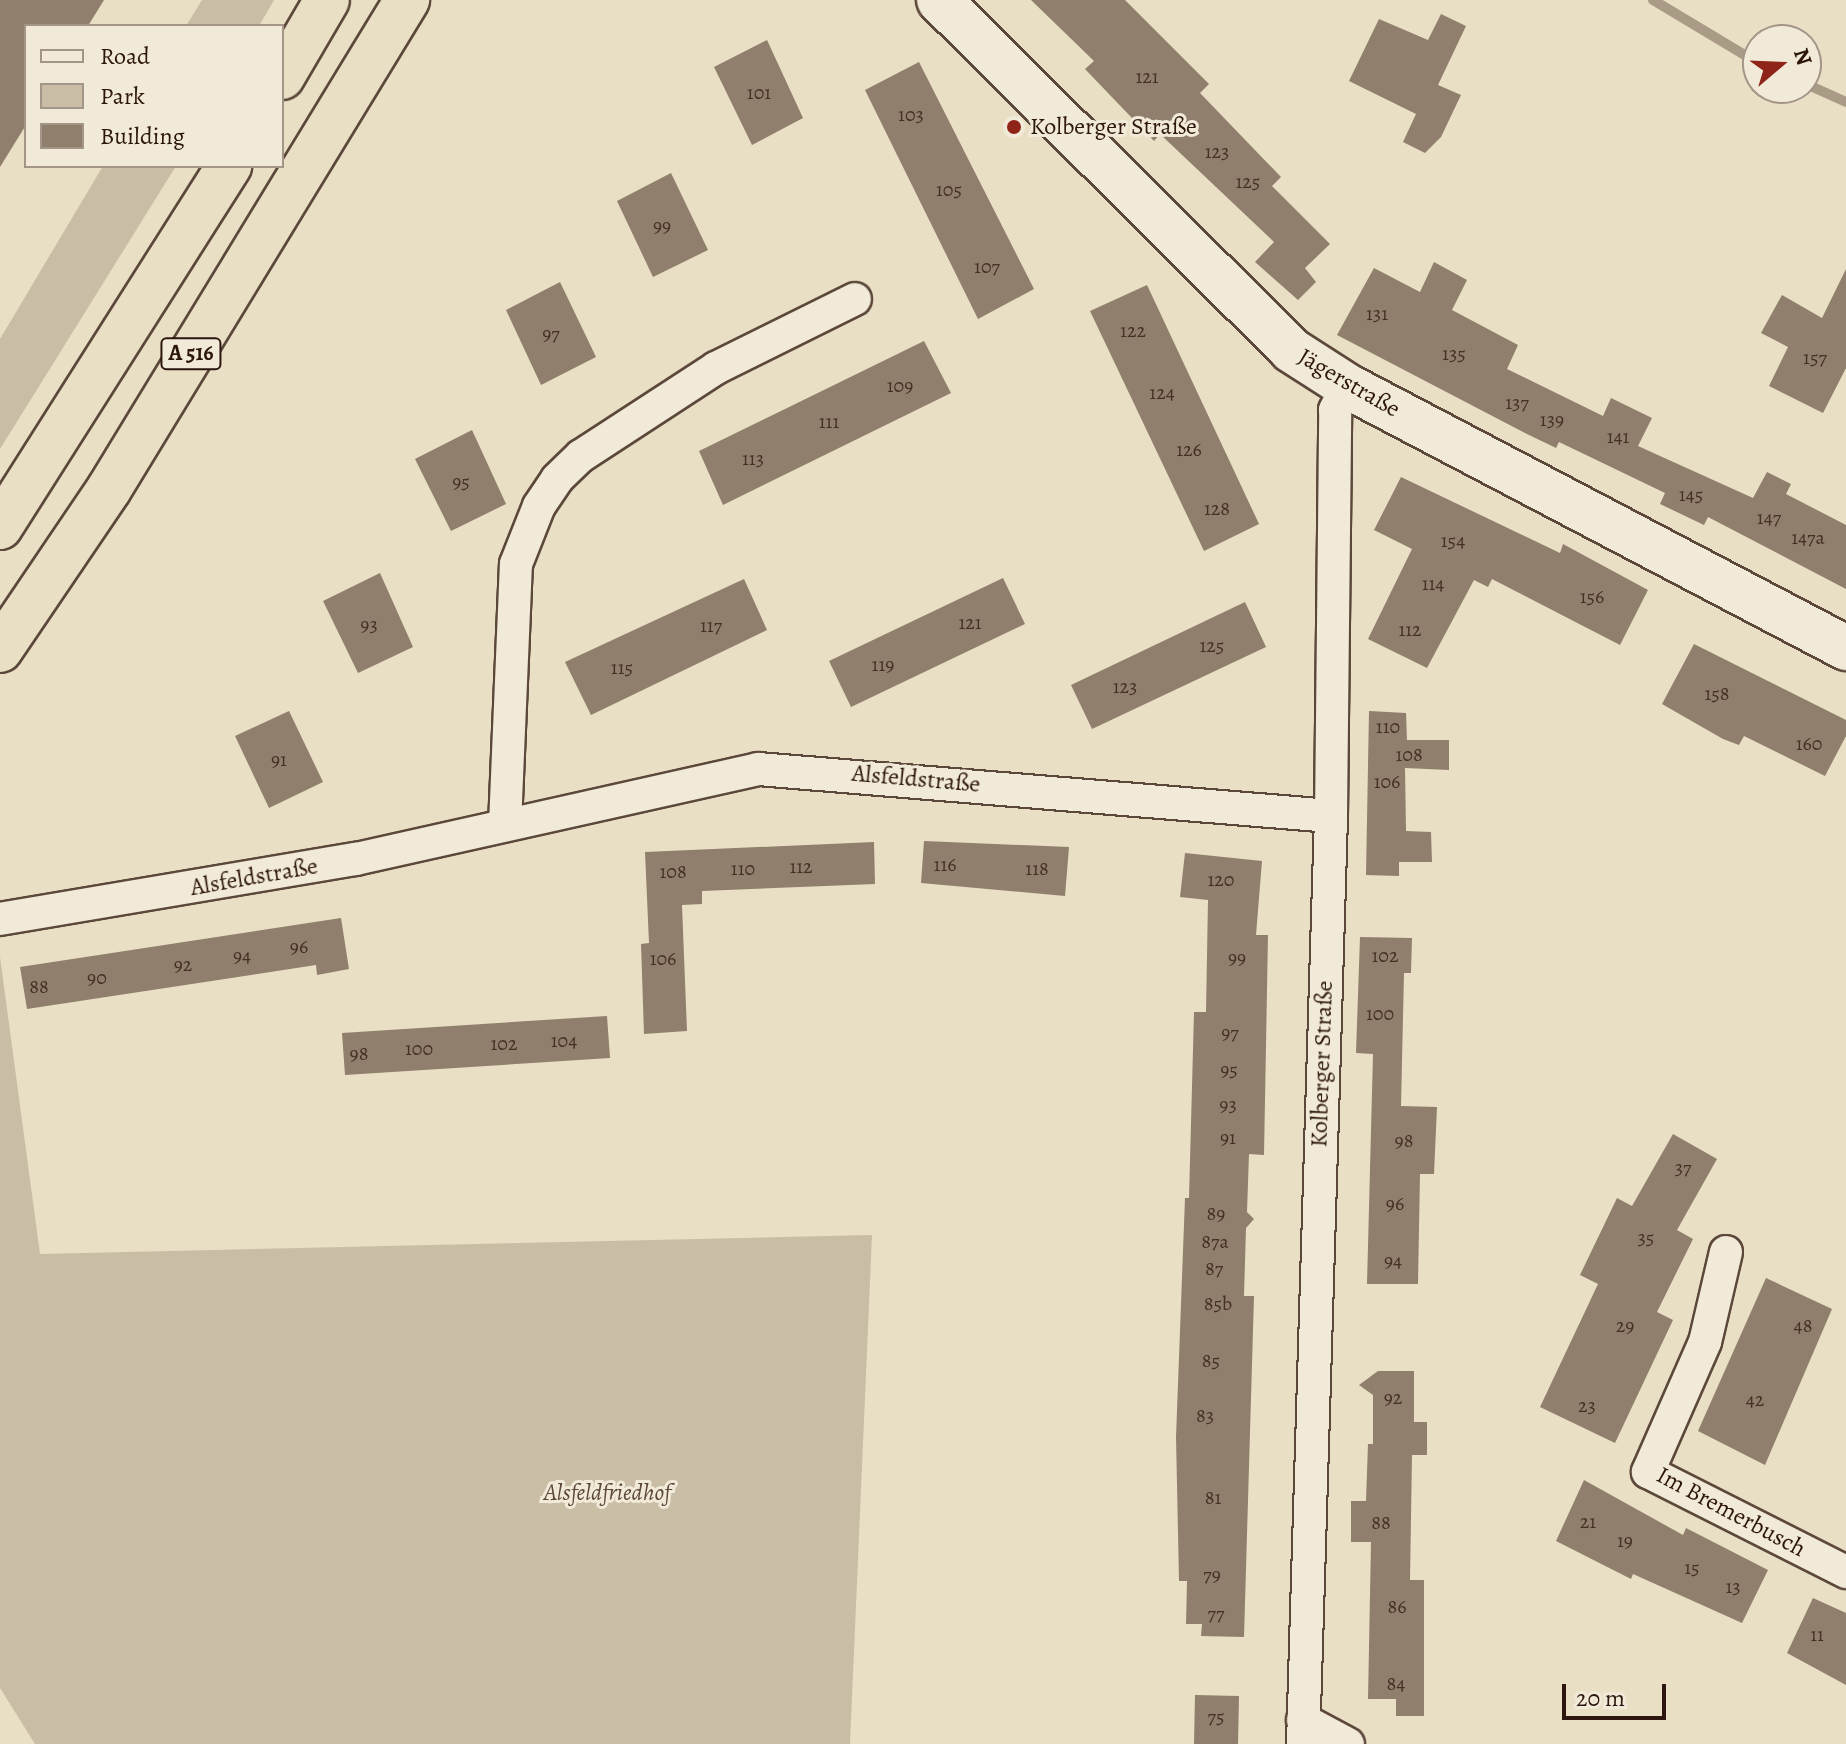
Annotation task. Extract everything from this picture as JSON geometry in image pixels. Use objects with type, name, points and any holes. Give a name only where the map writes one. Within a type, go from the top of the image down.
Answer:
[{"type":"highway","points":[[284,74],[327,0]]},
{"type":"highway","name":"A 516","points":[[0,650],[109,489],[407,0]]},
{"type":"highway","name":"A 516","points":[[0,527],[228,168]]},
{"type":"street","name":"Jägerstraße","points":[[939,0],[1291,350],[1347,386],[1846,648]]},
{"type":"street","points":[[505,825],[516,564],[539,506],[557,479],[581,456],[716,368],[855,299]]},
{"type":"street","name":"Kolberger Straße","points":[[1303,1732],[1331,816],[1335,410],[1347,386]]},
{"type":"street","name":"Alsfeldstraße","points":[[0,919],[356,859],[718,776],[793,768],[1331,816]]},
{"type":"street","name":"Im Bremerbusch","points":[[1726,1252],[1705,1342],[1648,1472],[1846,1572]]},
{"type":"street","points":[[1303,1732],[1348,1744]]},
{"type":"green space","points":[[202,0],[274,0],[260,24],[187,24]]},
{"type":"green space","points":[[102,168],[175,168],[0,449],[0,339]]},
{"type":"green space","name":"Alsfeldfriedhof","points":[[0,957],[40,1254],[872,1235],[850,1744],[35,1744],[0,1688]]},
{"type":"building","points":[[0,0],[104,0],[89,24],[24,24],[24,128],[0,167]]},
{"type":"building","points":[[1031,0],[1125,0],[1209,84],[1200,93],[1281,177],[1272,186],[1330,244],[1305,268],[1316,282],[1298,300],[1255,262],[1274,242],[1160,134],[1154,141],[1085,69],[1094,61]]},
{"type":"building","points":[[1441,14],[1466,26],[1438,85],[1461,95],[1441,137],[1425,153],[1403,142],[1416,114],[1349,81],[1379,19],[1428,40]]},
{"type":"building","points":[[767,40],[803,118],[752,145],[714,67]]},
{"type":"building","points":[[919,62],[1034,289],[978,319],[865,90]]},
{"type":"building","points":[[671,173],[708,250],[653,277],[617,201]]},
{"type":"building","points":[[1434,262],[1467,280],[1452,310],[1518,345],[1507,369],[1603,416],[1611,398],[1652,418],[1638,446],[1753,498],[1767,472],[1791,484],[1786,494],[1846,525],[1846,589],[1708,517],[1704,525],[1660,504],[1665,493],[1559,442],[1556,448],[1337,335],[1374,268],[1420,292]]},
{"type":"building","points":[[1846,269],[1846,368],[1823,413],[1769,386],[1788,347],[1761,333],[1782,295],[1822,318]]},
{"type":"building","points":[[560,282],[596,357],[541,385],[506,310]]},
{"type":"building","points":[[1147,285],[1259,524],[1204,551],[1090,311]]},
{"type":"building","points":[[924,341],[951,393],[723,505],[699,451]]},
{"type":"building","points":[[472,430],[506,504],[451,531],[415,459]]},
{"type":"building","points":[[1401,477],[1560,553],[1563,544],[1648,590],[1620,645],[1492,579],[1488,587],[1474,580],[1427,668],[1368,639],[1412,549],[1374,530]]},
{"type":"building","points":[[380,573],[413,647],[358,673],[323,601]]},
{"type":"building","points":[[1003,578],[1025,624],[851,707],[829,661]]},
{"type":"building","points":[[744,579],[767,630],[591,715],[565,662]]},
{"type":"building","points":[[1245,602],[1266,647],[1092,729],[1071,685]]},
{"type":"building","points":[[1694,644],[1846,720],[1846,736],[1825,776],[1744,736],[1739,745],[1723,739],[1662,704]]},
{"type":"building","points":[[289,711],[323,782],[269,808],[235,736]]},
{"type":"building","points":[[1369,711],[1406,713],[1407,740],[1449,740],[1449,770],[1405,768],[1406,831],[1431,832],[1432,862],[1399,862],[1399,876],[1366,875]]},
{"type":"building","points":[[924,841],[1069,847],[1065,896],[921,883]]},
{"type":"building","points":[[874,842],[875,884],[702,891],[702,904],[682,905],[687,1031],[644,1034],[641,944],[649,943],[645,852]]},
{"type":"building","points":[[1185,853],[1262,861],[1256,935],[1268,935],[1264,1155],[1249,1154],[1247,1212],[1254,1219],[1246,1228],[1244,1296],[1254,1296],[1244,1637],[1201,1636],[1202,1624],[1186,1624],[1187,1581],[1179,1581],[1176,1437],[1185,1198],[1189,1198],[1194,1012],[1206,1012],[1208,900],[1180,897]]},
{"type":"building","points":[[341,918],[349,969],[317,975],[316,965],[27,1009],[20,967]]},
{"type":"building","points":[[1360,937],[1412,938],[1411,973],[1404,973],[1401,1106],[1437,1107],[1434,1174],[1420,1174],[1418,1284],[1367,1284],[1373,1054],[1356,1053]]},
{"type":"building","points":[[607,1016],[610,1058],[345,1075],[342,1033]]},
{"type":"building","points":[[1673,1134],[1717,1159],[1677,1230],[1693,1239],[1657,1312],[1673,1320],[1615,1443],[1540,1407],[1598,1284],[1580,1275],[1617,1198],[1632,1206]]},
{"type":"building","points":[[1766,1278],[1832,1309],[1765,1465],[1698,1431]]},
{"type":"building","points":[[1378,1371],[1414,1371],[1414,1422],[1427,1422],[1427,1455],[1412,1455],[1410,1580],[1424,1580],[1424,1716],[1396,1716],[1396,1699],[1368,1699],[1371,1542],[1351,1542],[1351,1501],[1366,1501],[1368,1444],[1373,1444],[1373,1395],[1359,1385]]},
{"type":"building","points":[[1584,1480],[1683,1535],[1686,1528],[1768,1570],[1742,1623],[1633,1574],[1631,1579],[1556,1541]]},
{"type":"building","points":[[1813,1598],[1846,1613],[1846,1685],[1787,1653]]},
{"type":"building","points":[[1195,1695],[1239,1696],[1238,1744],[1194,1744]]},
{"type":"waterway","points":[[1653,0],[1742,53]]},
{"type":"waterway","points":[[1822,91],[1846,102]]},
{"type":"place","name":"Kolberger Straße","points":[[1014,127]]}]
